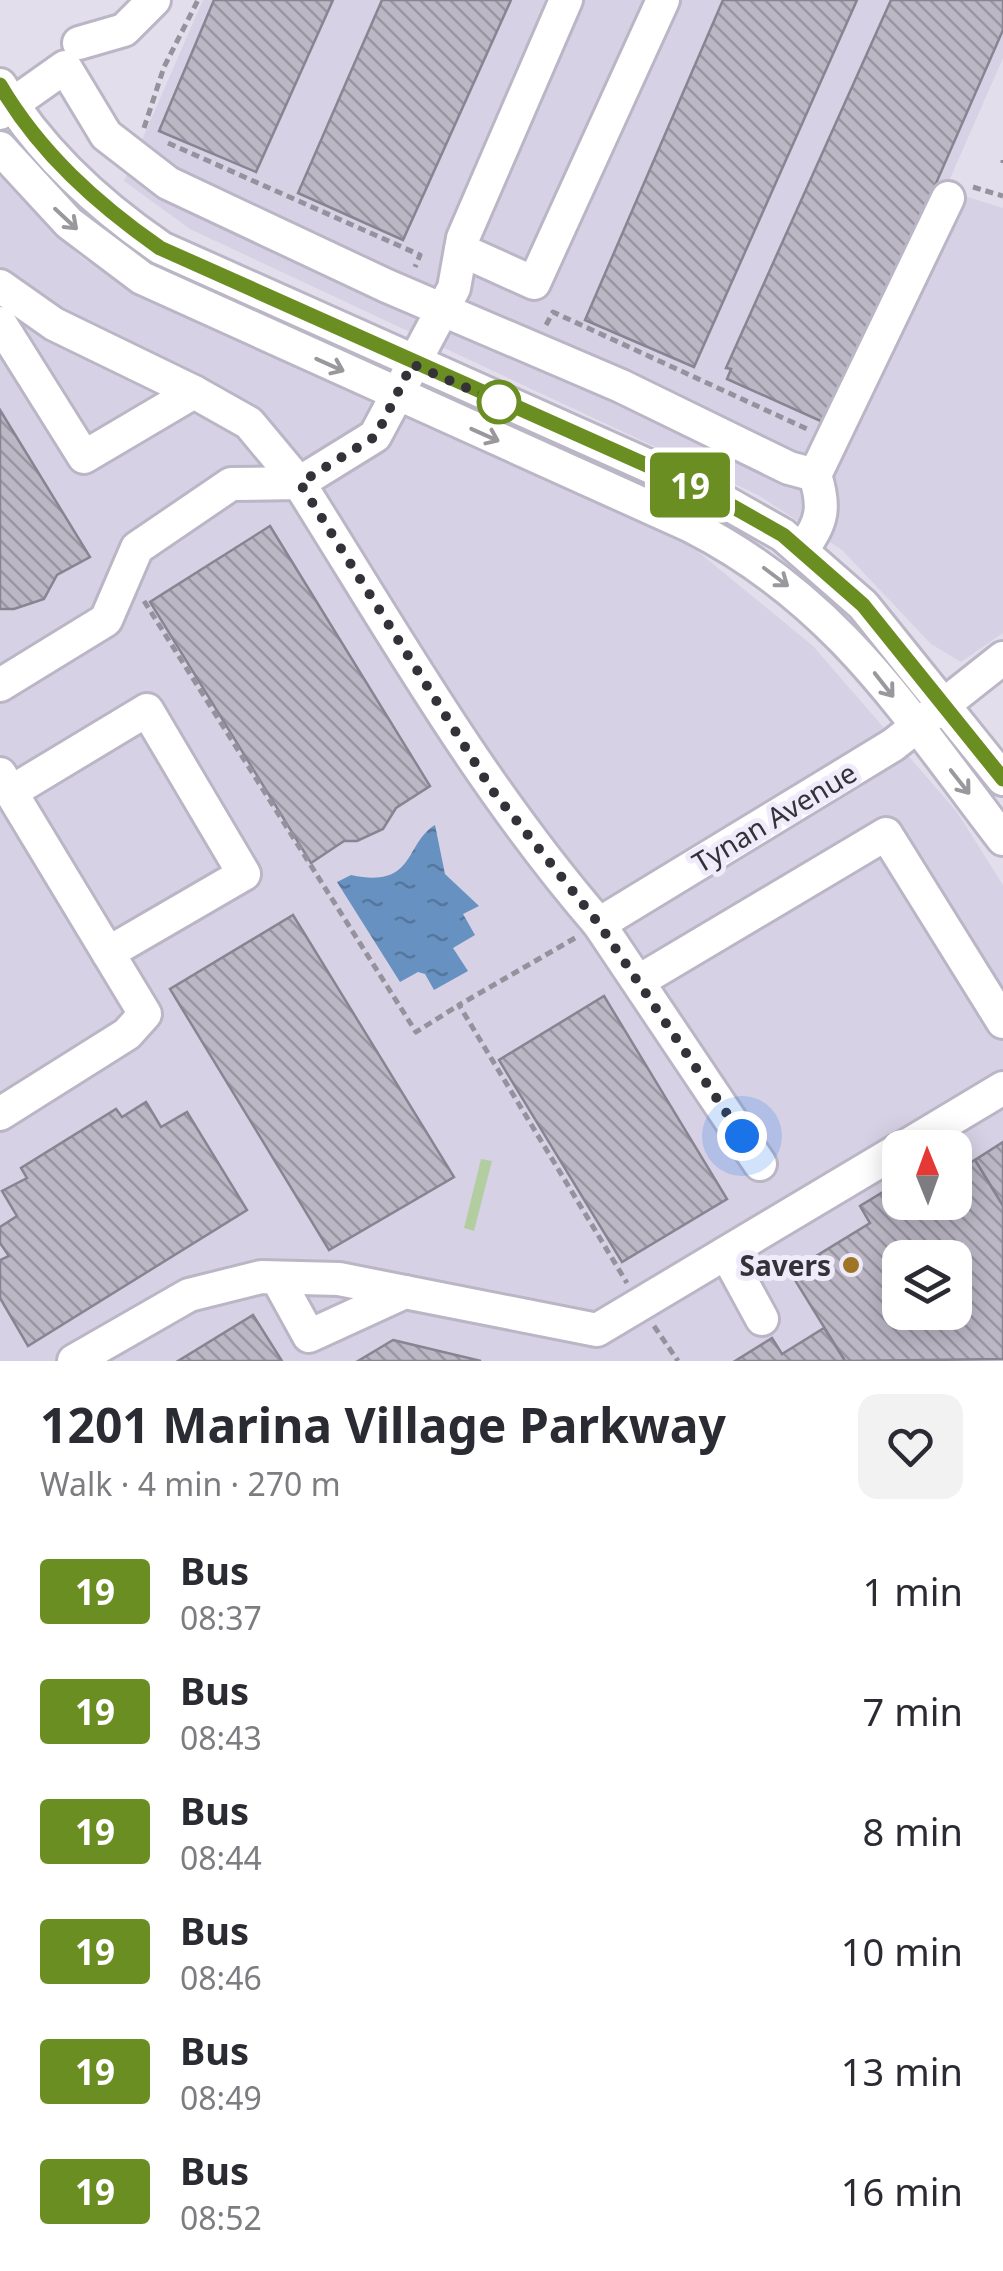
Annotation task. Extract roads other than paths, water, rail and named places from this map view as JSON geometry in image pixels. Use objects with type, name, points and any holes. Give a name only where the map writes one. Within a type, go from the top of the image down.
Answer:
[{"type":"street","points":[[79,43],[124,30],[154,0]]},
{"type":"street","points":[[0,685],[106,620],[138,548],[232,484],[300,483],[376,436],[448,298],[461,250],[566,0]]},
{"type":"street","points":[[461,250],[534,283],[664,0]]},
{"type":"street","points":[[816,476],[789,468],[448,298],[168,183],[106,135],[65,67],[4,101],[92,197],[160,248],[412,364],[707,492],[803,548],[863,605],[1003,779]]},
{"type":"street","points":[[0,148],[68,223],[142,278],[691,526],[770,571],[850,644],[1003,838]]},
{"type":"street","points":[[803,548],[818,530],[824,504],[816,476],[959,193]]},
{"type":"street","points":[[0,286],[54,324],[249,423],[300,483],[492,790],[599,924],[760,1164]]},
{"type":"street","points":[[0,323],[84,457],[194,392]]},
{"type":"street","name":"Tynan Avenue","points":[[599,924],[893,745],[1003,658]]},
{"type":"street","points":[[0,1114],[126,1034],[145,1014],[108,954],[5,783],[147,710],[244,874],[108,954]]},
{"type":"street","points":[[639,981],[886,834],[1003,1022]]},
{"type":"street","points":[[932,1130],[1003,1088]]},
{"type":"street","points":[[74,1361],[189,1295],[261,1277],[339,1279],[597,1330],[882,1160]]},
{"type":"street","points":[[726,1253],[762,1319]]},
{"type":"street","points":[[278,1278],[309,1336],[404,1292]]},
{"type":"water","points":[[435,825],[445,874],[479,906],[463,914],[475,935],[453,948],[468,971],[434,990],[425,974],[418,972],[400,982],[337,882],[351,875],[372,878],[398,870]]},
{"type":"place","name":"Savers","points":[[851,1265]]}]
